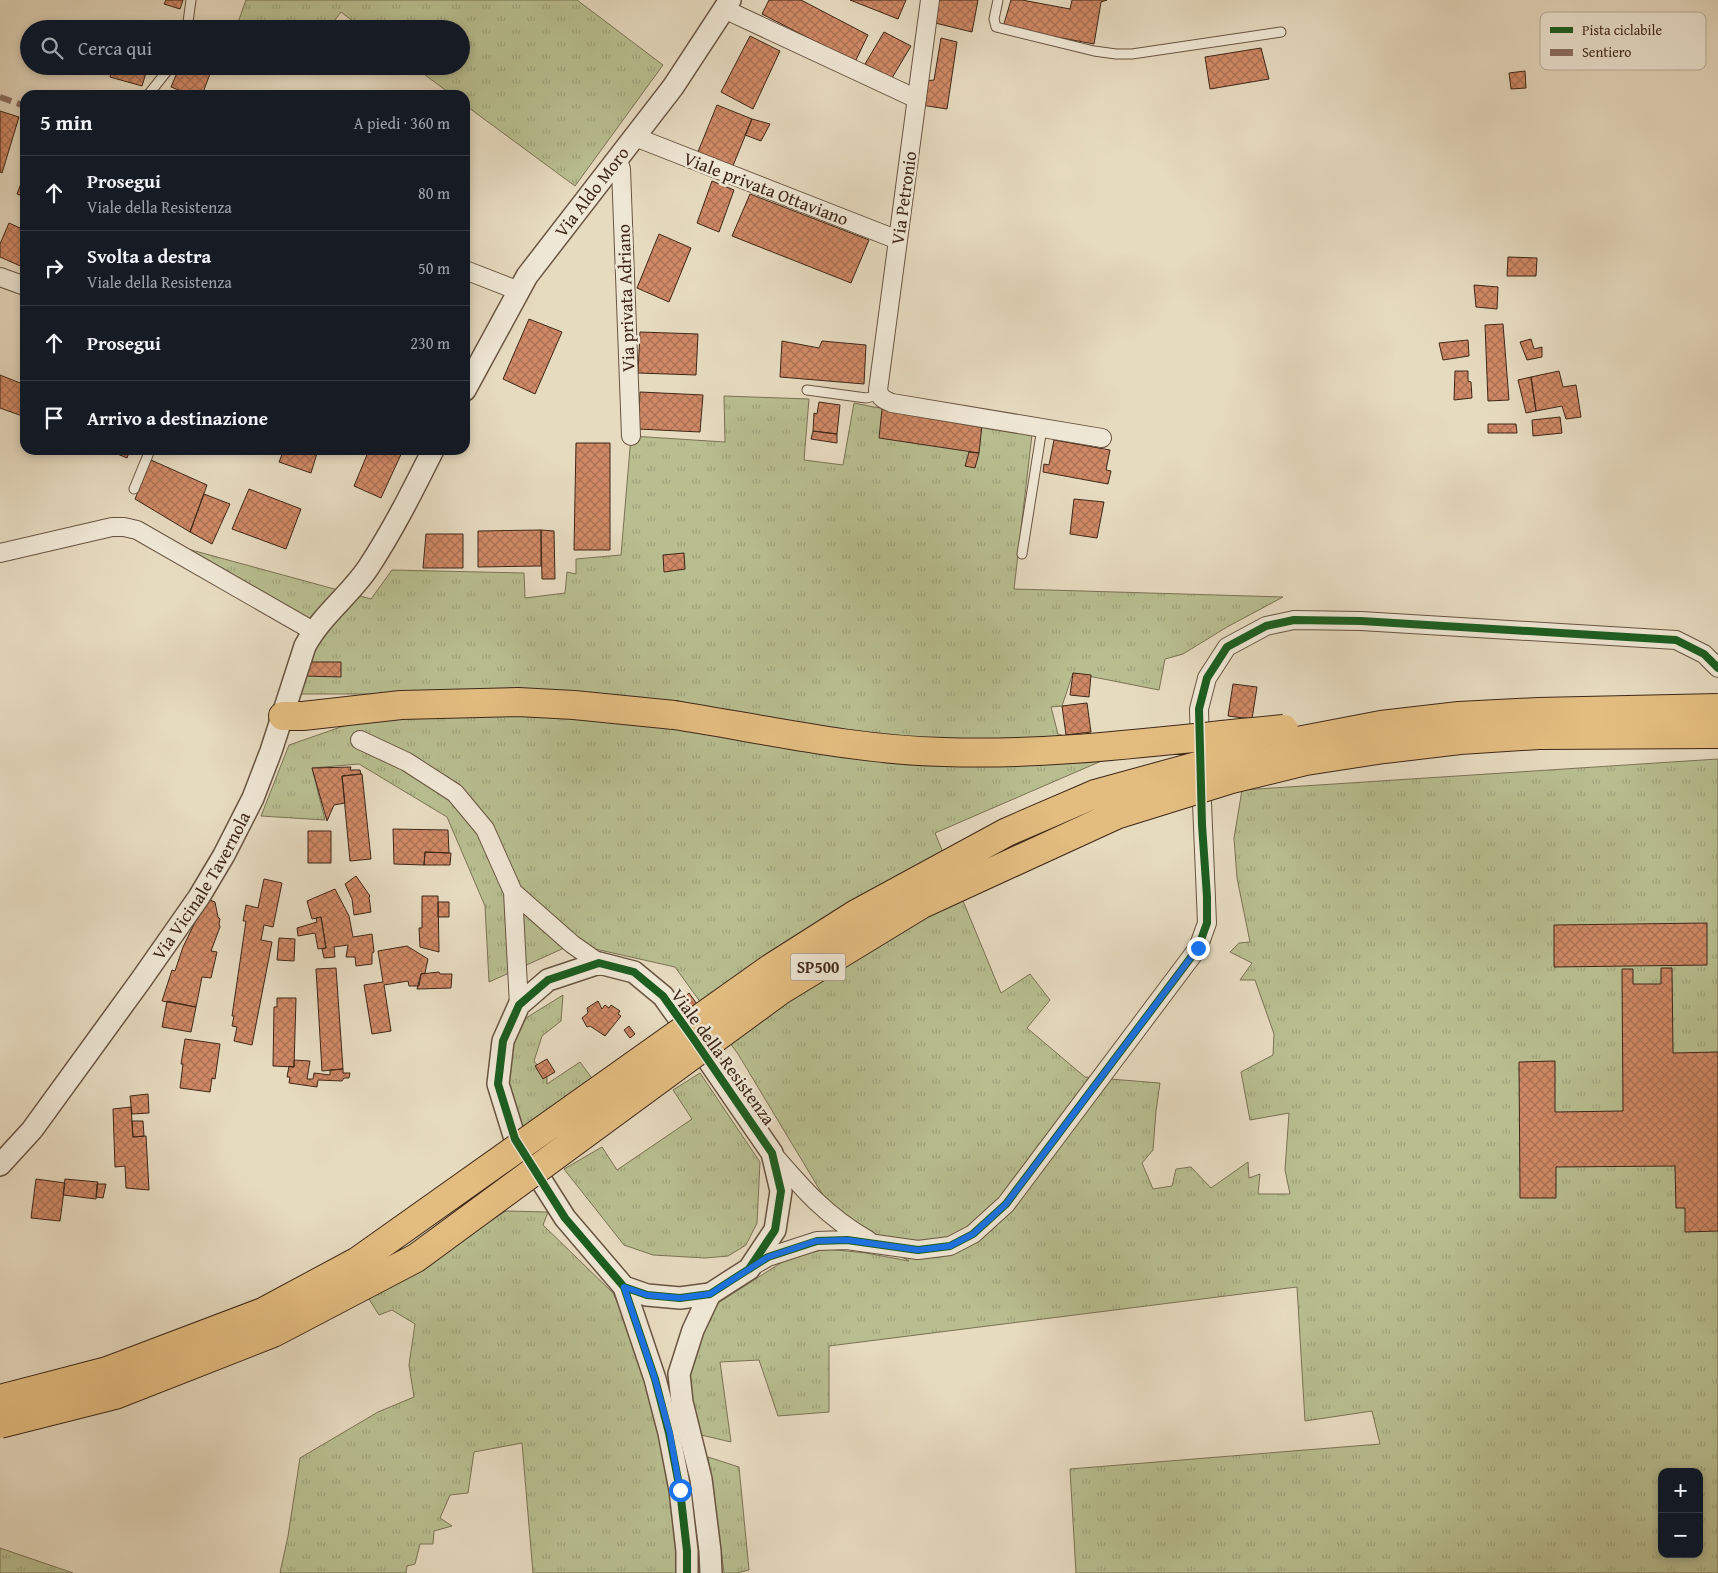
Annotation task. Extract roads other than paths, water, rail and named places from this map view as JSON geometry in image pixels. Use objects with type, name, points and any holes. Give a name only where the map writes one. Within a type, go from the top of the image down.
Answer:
[{"type":"highway","points":[[283,716],[303,716],[401,705],[518,702],[583,705],[674,715],[867,747],[944,752],[1022,752],[1284,729],[1380,724]]},
{"type":"highway","name":"SP500","points":[[0,1399],[107,1371],[263,1312],[358,1261],[771,968],[856,914],[1007,832],[1095,794],[1266,747],[1380,724],[1459,716],[1538,712],[1718,708]]},
{"type":"highway","name":"SP500","points":[[0,1424],[115,1395],[273,1334],[416,1258],[781,990],[922,904],[1116,815],[1240,777],[1306,761],[1384,749],[1460,740],[1539,735],[1718,734]]},
{"type":"street","name":"Via Petronio","points":[[879,395],[878,390],[930,0]]},
{"type":"street","points":[[727,4],[917,99]]},
{"type":"street","name":"Via Aldo Moro","points":[[470,381],[527,276],[674,87],[727,4]]},
{"type":"street","name":"Viale privata Ottaviano","points":[[635,137],[898,240]]},
{"type":"street","name":"Via privata Adriano","points":[[618,160],[621,169],[631,436]]},
{"type":"street","points":[[470,272],[519,291]]},
{"type":"street","points":[[0,277],[20,284]]},
{"type":"street","points":[[879,395],[884,400],[892,403],[1102,438]]},
{"type":"street","name":"Via Vicinale Tavernola","points":[[0,1165],[32,1130],[141,980],[199,896],[224,855],[253,798],[283,716],[294,679],[313,631],[367,569],[404,507],[430,455]]},
{"type":"street","points":[[0,553],[112,527],[137,530],[313,631]]},
{"type":"street","points":[[748,1269],[768,1257],[816,1241],[847,1240],[918,1250],[950,1246],[973,1234],[1006,1204],[1198,948],[1207,923],[1199,710],[1206,678],[1227,647],[1266,626],[1294,620],[1360,621],[1676,640],[1704,654],[1718,668]]},
{"type":"street","points":[[360,740],[407,762],[455,794],[485,829],[513,892],[519,1006]]},
{"type":"street","points":[[513,892],[572,944],[598,963]]},
{"type":"street","points":[[598,963],[548,980],[519,1006],[503,1041],[498,1084],[515,1139],[565,1218],[624,1287],[655,1379],[670,1434],[680,1490],[688,1573]]},
{"type":"street","name":"Viale della Resistenza","points":[[598,963],[634,972],[663,996],[694,1038],[772,1153],[781,1191],[775,1230],[748,1269],[710,1294],[680,1298],[647,1295],[624,1287]]},
{"type":"street","points":[[772,1153],[803,1190],[824,1210],[849,1230],[877,1245]]},
{"type":"street","points":[[710,1294],[693,1330],[680,1374],[682,1402],[701,1479],[711,1573]]},
{"type":"lane","points":[[188,20],[191,0]]},
{"type":"lane","points":[[998,0],[994,18],[996,27],[1094,51],[1116,54],[1132,54],[1281,32]]},
{"type":"lane","points":[[152,90],[164,75]]},
{"type":"lane","points":[[807,390],[866,398],[879,395]]},
{"type":"lane","points":[[1022,554],[1042,428]]},
{"type":"lane","points":[[134,489],[148,455]]}]
